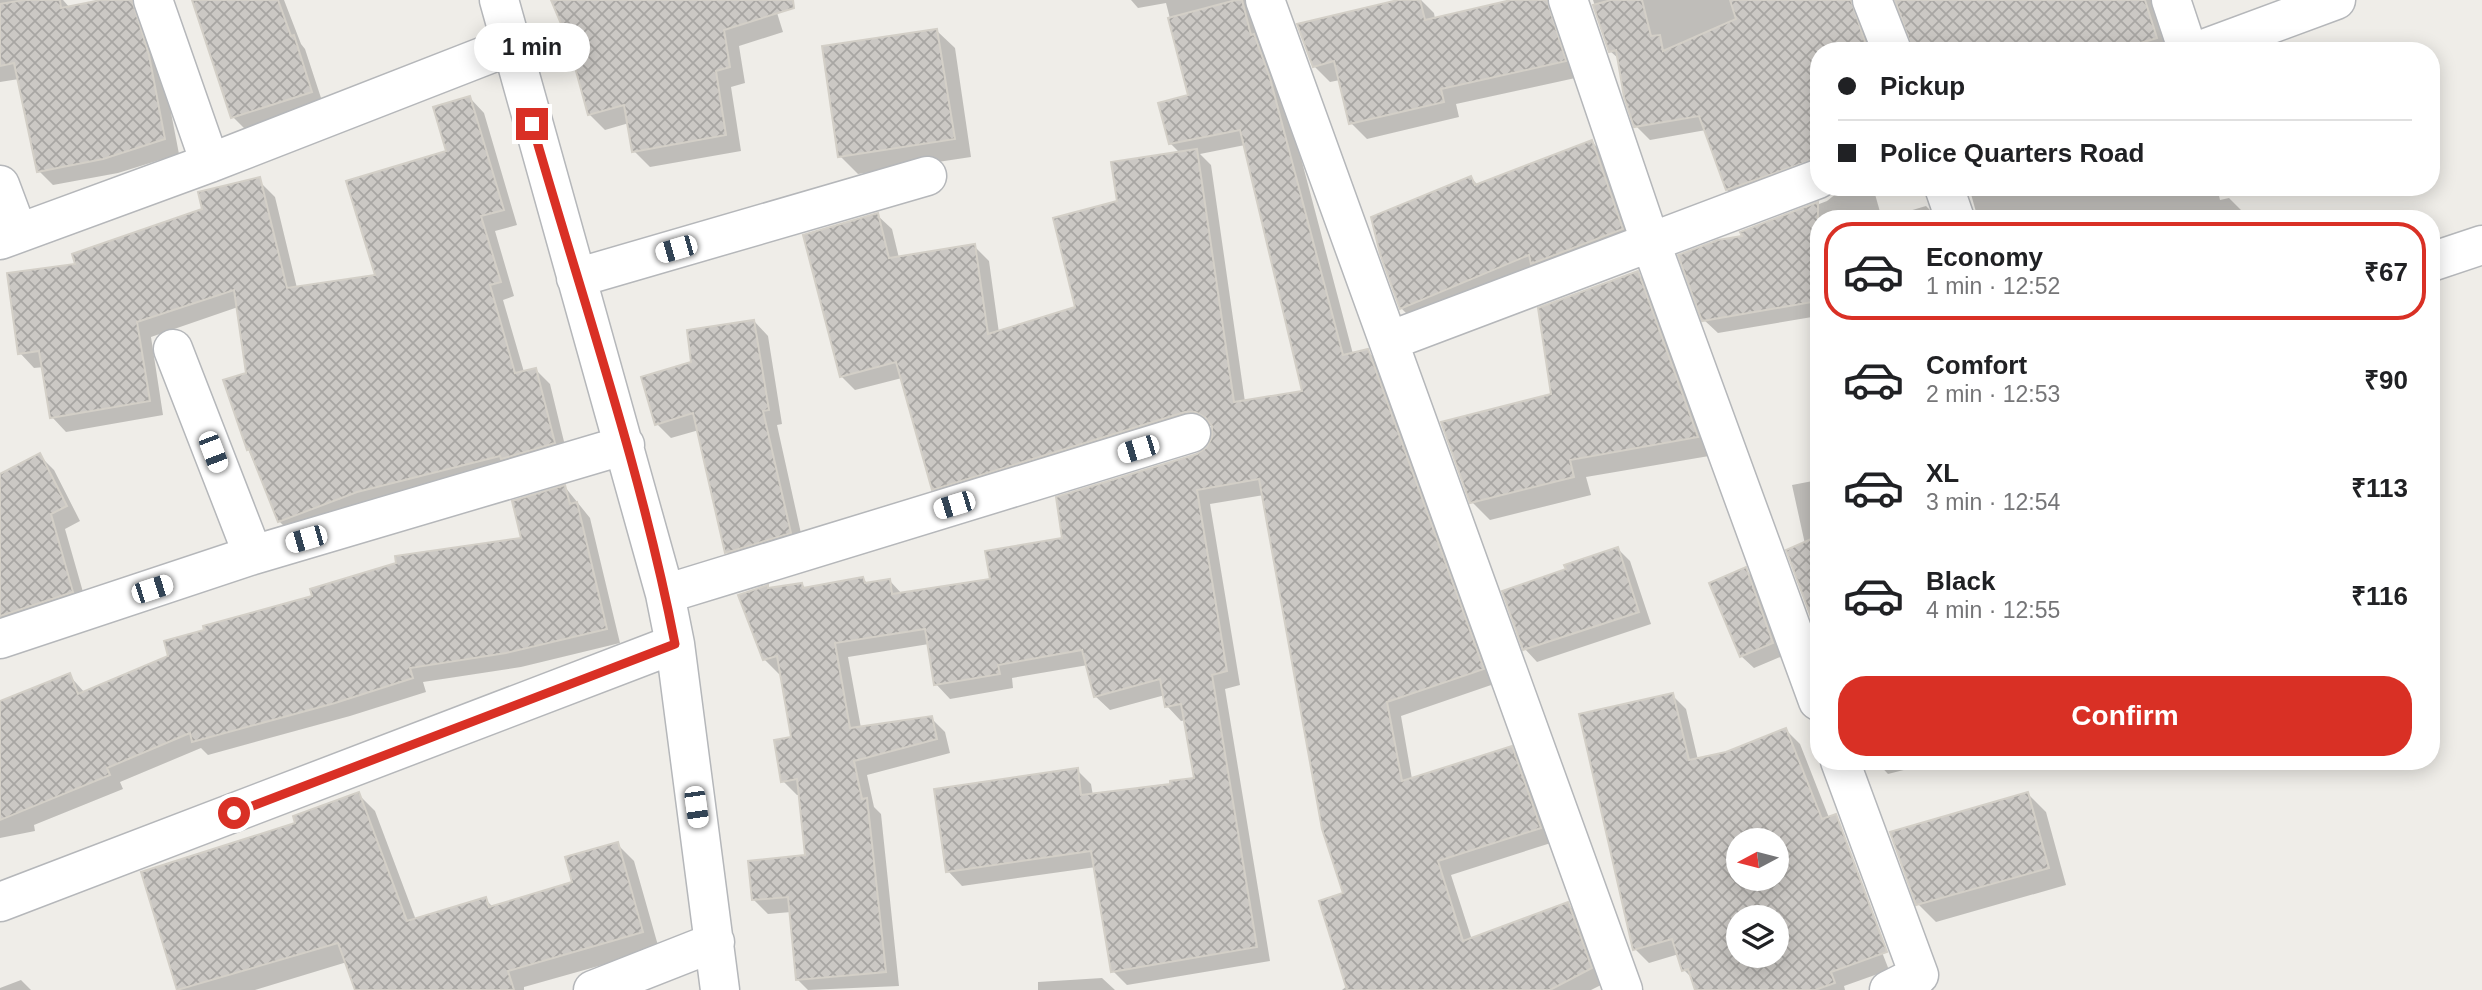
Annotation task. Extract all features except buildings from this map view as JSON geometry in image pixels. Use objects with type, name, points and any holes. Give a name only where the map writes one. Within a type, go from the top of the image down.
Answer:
[{"type":"street","points":[[153,0],[210,163]]},
{"type":"street","points":[[499,0],[665,594],[675,644],[720,990]]},
{"type":"street","points":[[1265,0],[1623,990]]},
{"type":"street","points":[[1567,0],[1650,241],[1810,679]]},
{"type":"street","points":[[1872,0],[1888,42]]},
{"type":"street","points":[[2171,0],[2185,42]]},
{"type":"street","points":[[2222,42],[2336,0]]},
{"type":"street","points":[[0,185],[9,237],[210,163],[510,46]]},
{"type":"street","points":[[576,278],[927,176]]},
{"type":"street","points":[[1389,341],[1810,182]]},
{"type":"street","points":[[2440,259],[2482,245]]},
{"type":"street","points":[[173,349],[253,555]]},
{"type":"street","points":[[665,594],[1191,433]]},
{"type":"street","points":[[0,639],[253,555],[625,445]]},
{"type":"street","points":[[0,902],[675,644]]},
{"type":"street","points":[[1843,770],[1919,975],[1889,990]]},
{"type":"street","points":[[593,990],[715,942]]},
{"type":"route","points":[[234,813],[675,644],[665,594],[625,445],[532,124]]}]
